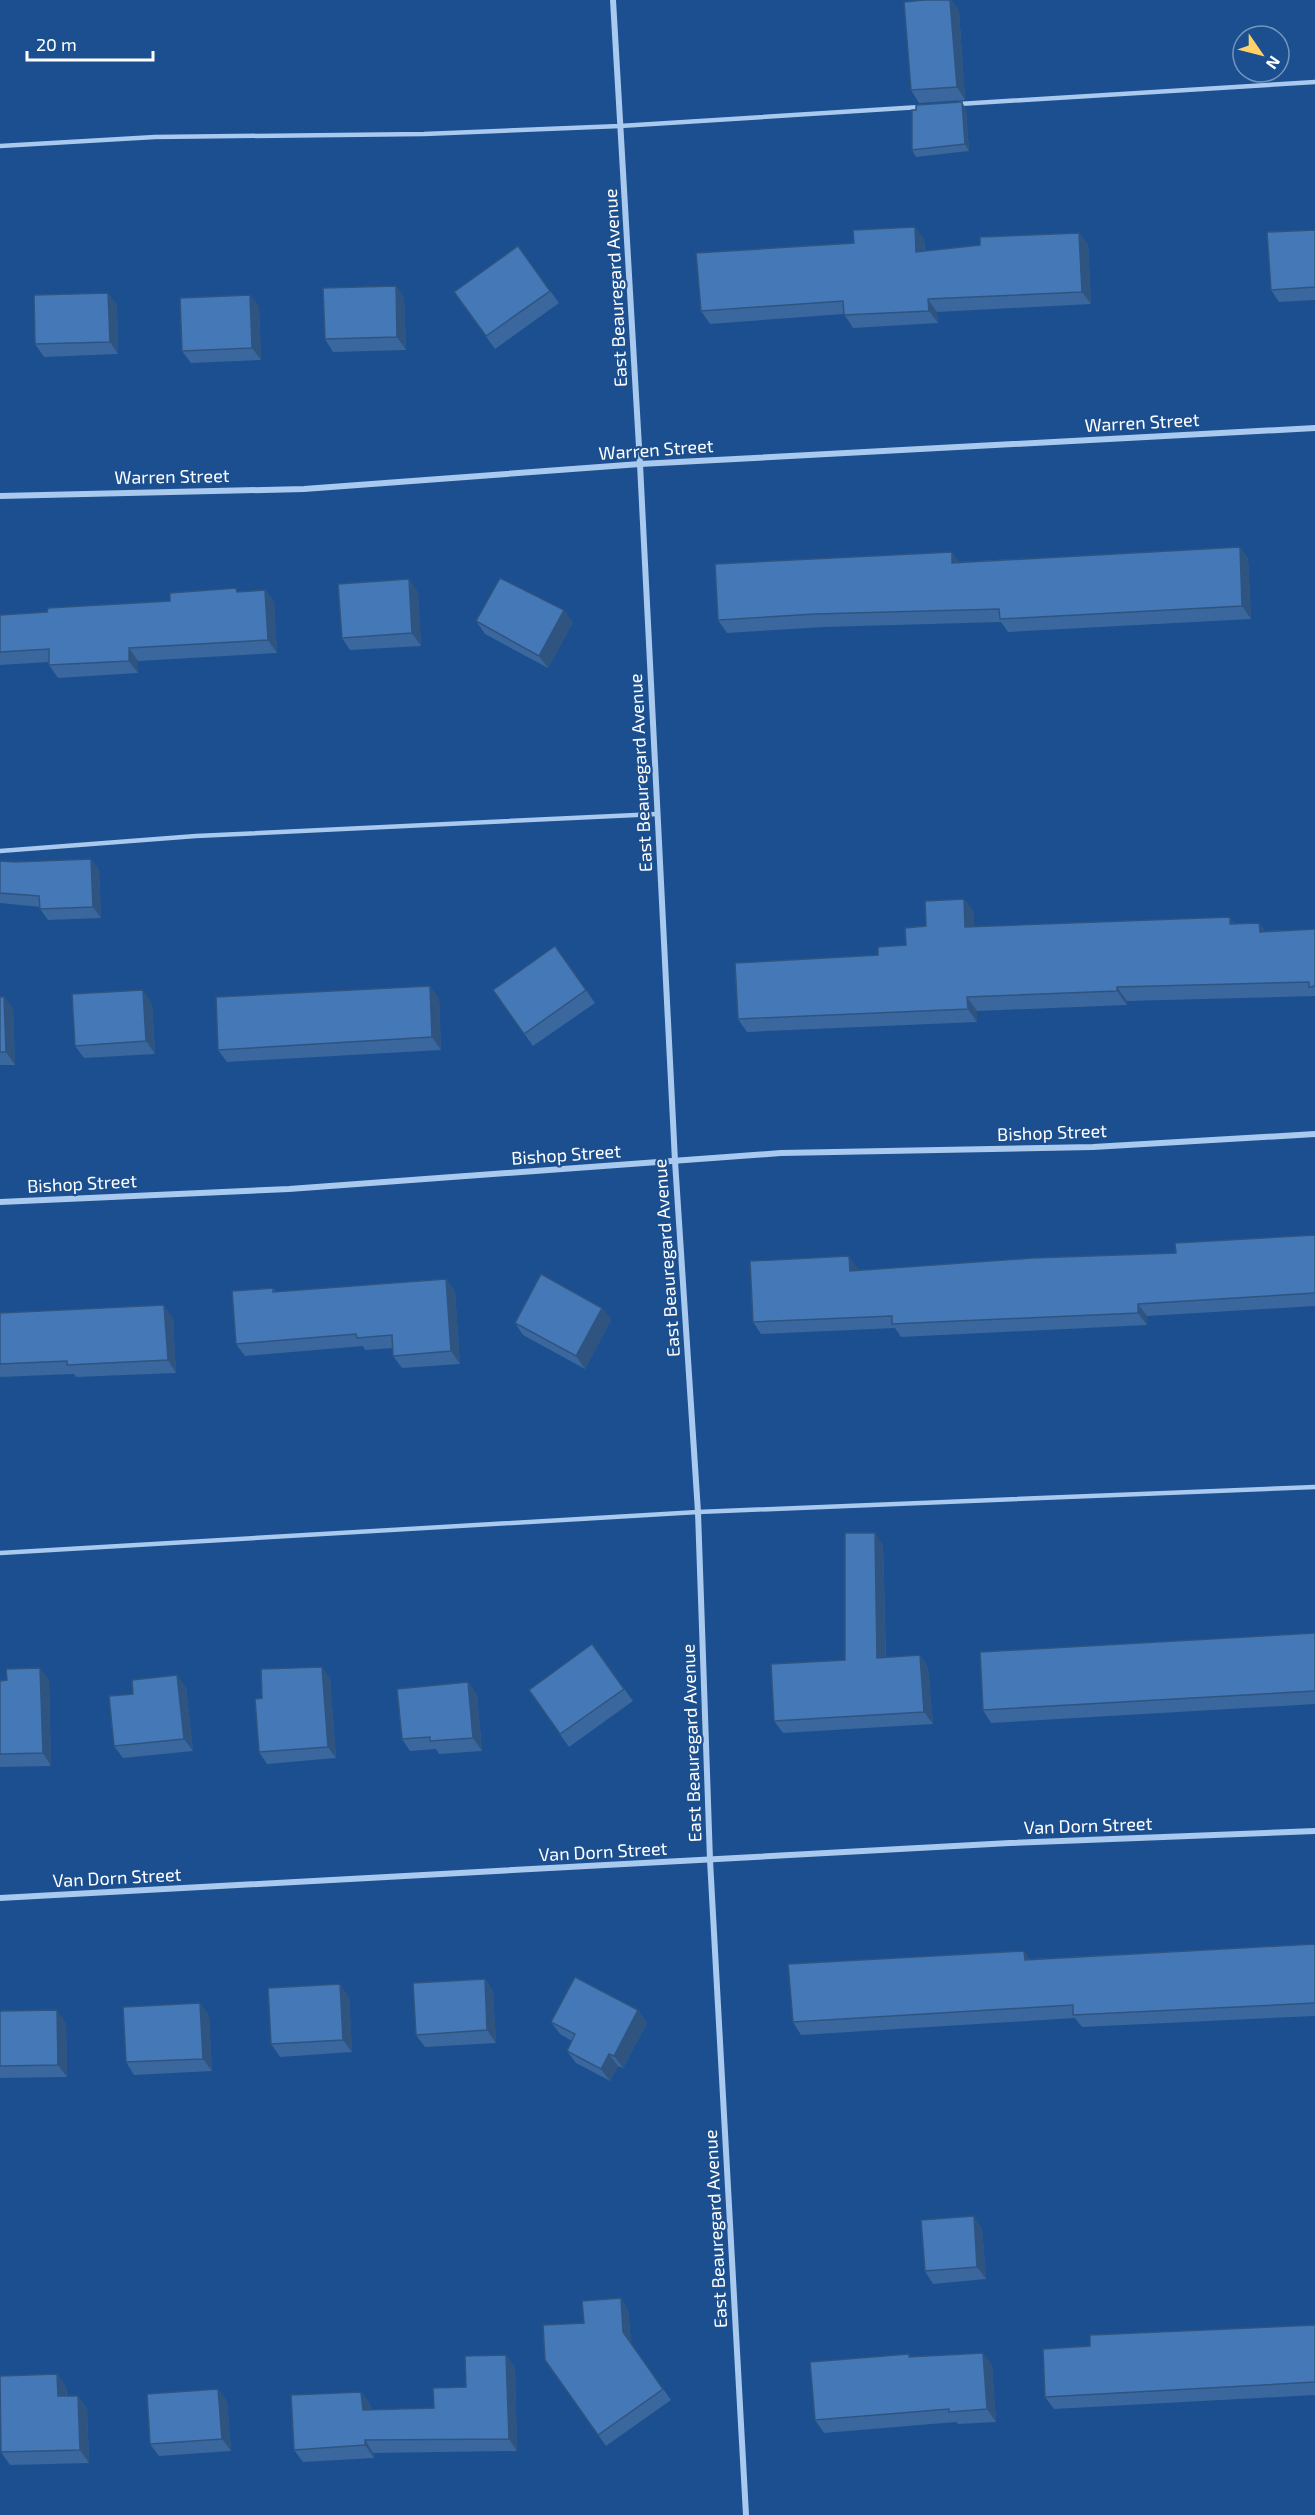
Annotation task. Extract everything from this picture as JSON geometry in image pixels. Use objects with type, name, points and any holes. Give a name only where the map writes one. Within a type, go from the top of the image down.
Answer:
[{"type":"street","name":"East Beauregard Avenue","points":[[613,0],[640,464],[675,1161],[698,1512],[710,1860],[746,2515]]},
{"type":"street","name":"Warren Street","points":[[0,496],[304,489],[640,464],[1315,428]]},
{"type":"street","name":"Bishop Street","points":[[0,1202],[289,1189],[781,1154],[1093,1147],[1315,1134]]},
{"type":"street","name":"Van Dorn Street","points":[[0,1898],[1010,1843],[1315,1831]]},
{"type":"lane","points":[[950,105],[1315,81]]},
{"type":"lane","points":[[0,146],[155,137],[424,134],[620,126],[927,106]]},
{"type":"lane","points":[[0,851],[196,836],[657,814]]},
{"type":"lane","points":[[0,1553],[698,1512],[1315,1487]]},
{"type":"building","points":[[950,0],[957,87],[911,90],[904,2]]},
{"type":"building","points":[[962,102],[965,144],[912,150],[912,110],[916,110],[916,105]]},
{"type":"building","points":[[915,227],[916,252],[980,245],[980,237],[1079,233],[1082,292],[928,299],[929,311],[844,315],[843,301],[701,311],[696,253],[854,243],[853,230]]},
{"type":"building","points":[[1315,230],[1315,287],[1271,290],[1267,232]]},
{"type":"building","points":[[518,246],[550,291],[486,336],[454,292]]},
{"type":"building","points":[[396,286],[397,337],[325,339],[323,288]]},
{"type":"building","points":[[108,293],[110,342],[35,344],[34,295]]},
{"type":"building","points":[[250,295],[252,348],[182,351],[180,298]]},
{"type":"building","points":[[1240,547],[1242,606],[1000,619],[999,609],[815,614],[718,620],[715,564],[952,552],[952,563]]},
{"type":"building","points":[[500,578],[564,610],[539,656],[476,621]]},
{"type":"building","points":[[409,579],[412,633],[342,638],[338,584]]},
{"type":"building","points":[[236,588],[237,592],[265,590],[268,640],[129,648],[129,661],[49,665],[49,649],[0,652],[0,615],[47,612],[48,608],[170,601],[170,593]]},
{"type":"building","points":[[91,859],[93,907],[40,909],[39,896],[0,893],[0,861]]},
{"type":"building","points":[[964,899],[965,927],[1230,917],[1230,924],[1259,923],[1260,932],[1315,929],[1315,986],[1309,987],[1309,982],[1117,987],[1117,991],[967,997],[968,1009],[738,1019],[735,963],[878,955],[878,947],[906,945],[905,928],[926,926],[925,901]]},
{"type":"building","points":[[555,946],[586,990],[524,1034],[493,990]]},
{"type":"building","points":[[430,986],[432,1037],[218,1050],[216,997]]},
{"type":"building","points":[[143,990],[146,1041],[75,1046],[72,994]]},
{"type":"building","points":[[0,997],[4,997],[6,1052],[0,1052]]},
{"type":"building","points":[[1315,1235],[1315,1293],[1138,1304],[1138,1313],[892,1324],[892,1316],[753,1322],[750,1261],[849,1256],[850,1271],[1032,1258],[1176,1253],[1175,1243]]},
{"type":"building","points":[[541,1274],[602,1308],[576,1356],[515,1323]]},
{"type":"building","points":[[446,1279],[451,1351],[393,1356],[392,1335],[357,1338],[356,1334],[236,1344],[232,1291],[273,1288],[273,1292]]},
{"type":"building","points":[[164,1305],[168,1360],[67,1365],[67,1361],[0,1364],[0,1313]]},
{"type":"building","points":[[845,1533],[875,1533],[877,1658],[920,1655],[924,1712],[774,1721],[771,1664],[845,1660]]},
{"type":"building","points":[[1315,1633],[1315,1691],[983,1710],[980,1652]]},
{"type":"building","points":[[592,1644],[624,1689],[560,1734],[529,1690]]},
{"type":"building","points":[[322,1667],[328,1747],[259,1752],[255,1699],[262,1698],[261,1669]]},
{"type":"building","points":[[40,1668],[43,1753],[0,1754],[0,1681],[7,1680],[6,1669]]},
{"type":"building","points":[[177,1675],[184,1739],[114,1746],[109,1696],[133,1694],[132,1680]]},
{"type":"building","points":[[468,1682],[473,1738],[430,1741],[430,1737],[402,1739],[397,1689]]},
{"type":"building","points":[[1315,1944],[1315,2003],[1073,2015],[1073,2005],[793,2022],[788,1964],[1024,1951],[1025,1960]]},
{"type":"building","points":[[575,1977],[638,2010],[614,2056],[609,2054],[601,2069],[567,2051],[575,2034],[551,2022]]},
{"type":"building","points":[[485,1979],[487,2030],[416,2035],[413,1983]]},
{"type":"building","points":[[340,1984],[343,2040],[271,2044],[268,1988]]},
{"type":"building","points":[[200,2003],[203,2059],[126,2062],[123,2007]]},
{"type":"building","points":[[57,2010],[58,2065],[0,2066],[0,2011]]},
{"type":"building","points":[[974,2216],[977,2267],[925,2271],[921,2220]]},
{"type":"building","points":[[621,2298],[623,2332],[663,2389],[598,2435],[545,2360],[543,2325],[584,2323],[582,2301]]},
{"type":"building","points":[[1315,2325],[1315,2382],[1045,2397],[1043,2349],[1090,2346],[1090,2335]]},
{"type":"building","points":[[983,2353],[987,2409],[949,2412],[949,2409],[815,2420],[810,2362],[909,2354],[909,2357]]},
{"type":"building","points":[[506,2355],[509,2439],[365,2440],[365,2445],[294,2450],[291,2395],[361,2392],[363,2410],[434,2408],[433,2388],[466,2387],[465,2356]]},
{"type":"building","points":[[57,2374],[58,2396],[78,2396],[80,2450],[1,2452],[0,2376]]},
{"type":"building","points":[[218,2389],[222,2439],[150,2444],[147,2394]]}]
